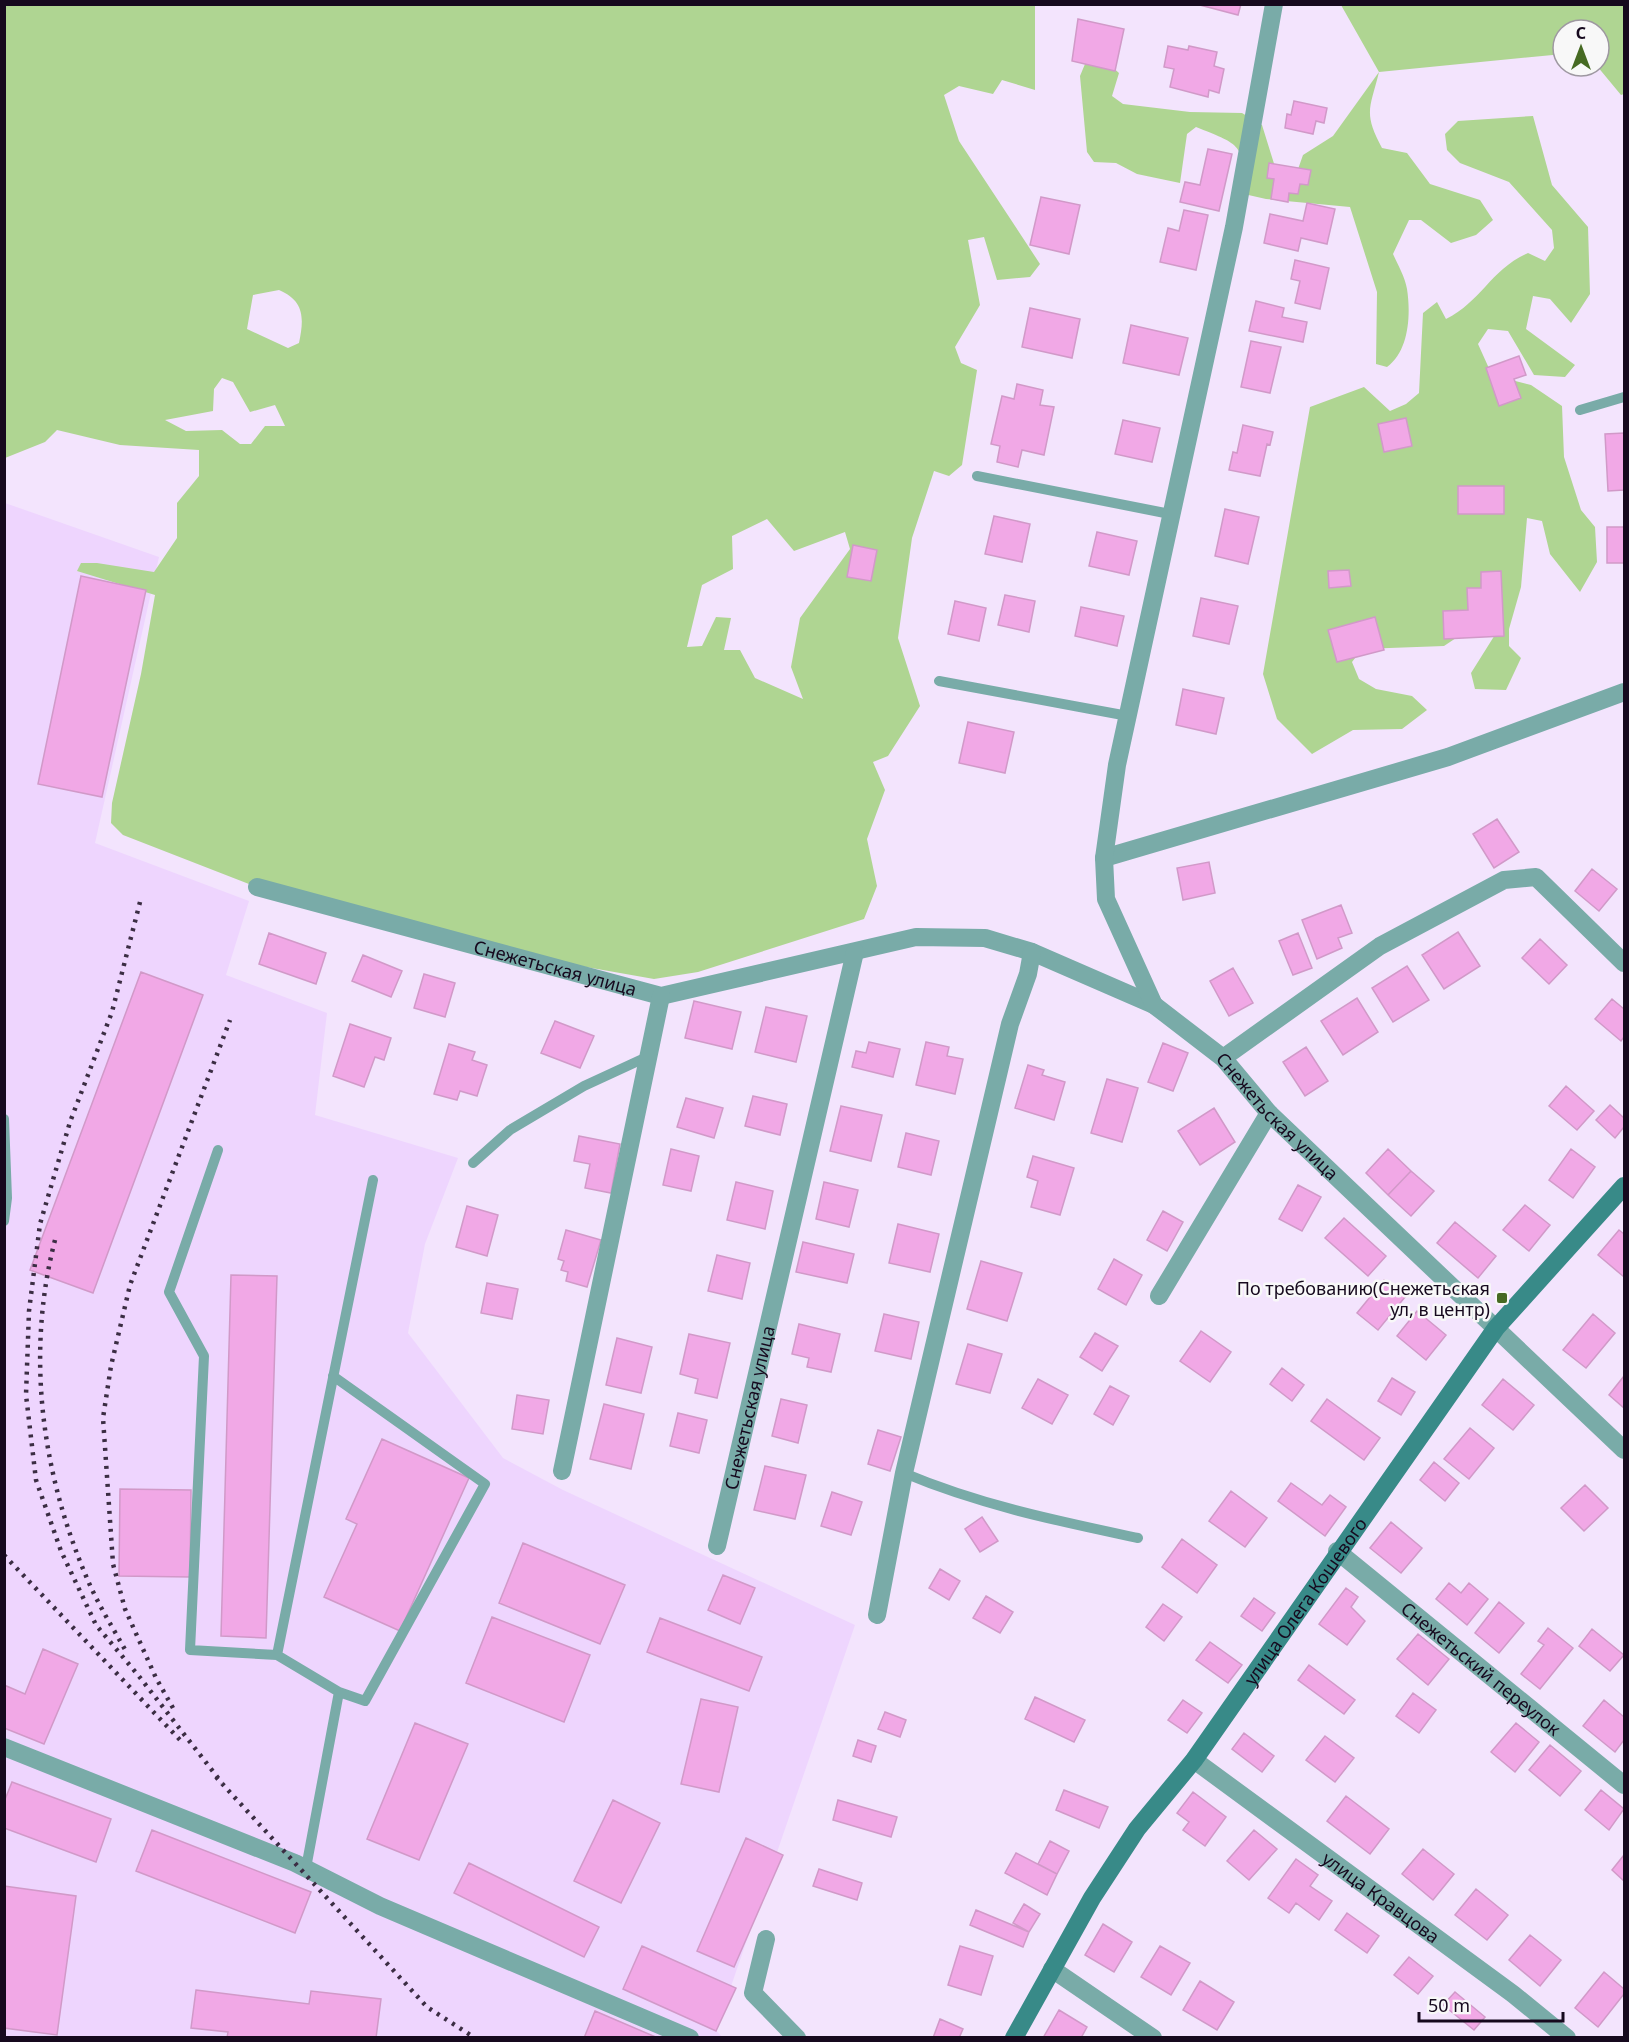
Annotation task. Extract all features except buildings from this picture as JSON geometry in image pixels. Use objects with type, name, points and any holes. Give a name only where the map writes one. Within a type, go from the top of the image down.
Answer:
[{"type":"street","points":[[1154,1005],[1106,899],[1104,858],[1117,765],[1234,227],[1274,4]]},
{"type":"street","points":[[1104,858],[1448,757],[1624,692]]},
{"type":"street","points":[[1223,1058],[1380,946],[1504,880],[1536,876],[1624,963]]},
{"type":"street","name":"Снежетьская улица","points":[[256,887],[661,996],[915,937],[985,938],[1032,952],[1154,1005],[1223,1058],[1269,1113],[1624,1450]]},
{"type":"street","name":"Снежетьская улица","points":[[717,1546],[855,952]]},
{"type":"street","points":[[877,1615],[904,1473],[1010,1024],[1028,974],[1032,952]]},
{"type":"street","points":[[562,1471],[661,996]]},
{"type":"street","points":[[1159,1296],[1269,1113]]},
{"type":"street","name":"улица Олега Кошевого","points":[[1014,2037],[1092,1898],[1137,1829],[1194,1760],[1337,1551],[1496,1328],[1624,1186]]},
{"type":"street","name":"Снежетьский переулок","points":[[1337,1551],[1624,1785]]},
{"type":"street","points":[[4,1747],[306,1868],[380,1906],[690,2037]]},
{"type":"street","name":"улица Кравцова","points":[[1194,1760],[1513,1994],[1567,2037]]},
{"type":"street","points":[[766,1939],[753,1993],[797,2037]]},
{"type":"street","points":[[1052,1969],[1153,2037]]},
{"type":"lane","points":[[1580,410],[1624,397]]},
{"type":"lane","points":[[977,476],[1170,514]]},
{"type":"lane","points":[[939,681],[1128,716]]},
{"type":"lane","points":[[473,1163],[510,1130],[584,1086],[649,1056]]},
{"type":"lane","points":[[4,1119],[7,1198],[4,1221]]},
{"type":"lane","points":[[218,1150],[169,1292],[204,1356],[190,1650],[278,1655],[339,1692],[365,1701],[485,1484],[333,1376]]},
{"type":"lane","points":[[278,1655],[373,1180]]},
{"type":"lane","points":[[904,1473],[948,1491],[1022,1514],[1138,1538]]},
{"type":"lane","points":[[306,1868],[339,1692]]},
{"type":"shaded area","points":[[5,503],[159,557],[95,843],[249,901],[226,975],[327,1013],[315,1115],[458,1158],[425,1244],[408,1333],[503,1458],[563,1490],[855,1625],[716,2030],[722,2037],[5,2038]]},
{"type":"green space","points":[[4,5],[1035,5],[1035,90],[1002,80],[993,94],[959,86],[944,95],[959,141],[1040,264],[1030,277],[997,280],[984,237],[968,240],[980,305],[955,347],[961,363],[977,370],[962,465],[949,476],[934,471],[912,538],[898,638],[920,706],[888,756],[873,762],[885,790],[867,839],[877,886],[864,919],[698,972],[654,979],[416,937],[298,903],[123,835],[111,823],[112,803],[141,674],[155,595],[77,571],[81,563],[97,563],[154,572],[177,538],[177,503],[199,476],[199,450],[120,445],[57,430],[45,442],[5,458]],"holes":[[[279,290],[288,294],[301,312],[302,326],[299,343],[288,348],[247,329],[253,295]],[[222,378],[233,382],[250,412],[275,405],[285,426],[265,426],[251,444],[240,444],[222,430],[186,431],[165,420],[213,411],[214,389]],[[767,519],[794,551],[845,532],[850,549],[800,618],[791,667],[803,699],[755,678],[740,650],[724,650],[731,618],[716,617],[702,646],[687,647],[702,585],[733,569],[732,536]]]},
{"type":"green space","points":[[1341,5],[1624,5],[1624,94],[1621,95],[1607,78],[1611,78],[1611,18],[1551,18],[1551,55],[1379,72]]},
{"type":"green space","points":[[1085,64],[1109,64],[1119,73],[1112,96],[1123,104],[1190,112],[1242,113],[1262,125],[1276,170],[1291,189],[1303,155],[1333,136],[1379,72],[1371,103],[1370,118],[1382,148],[1407,153],[1430,184],[1480,200],[1493,220],[1476,235],[1451,243],[1421,220],[1409,220],[1393,254],[1407,289],[1409,310],[1407,332],[1400,352],[1387,367],[1376,364],[1377,292],[1350,207],[1266,199],[1244,194],[1243,165],[1237,148],[1223,138],[1196,127],[1187,134],[1180,183],[1137,174],[1116,163],[1094,162],[1087,152],[1080,76]]},
{"type":"green space","points":[[1533,116],[1552,185],[1588,227],[1590,294],[1571,323],[1550,299],[1533,296],[1526,329],[1575,365],[1565,377],[1534,375],[1508,331],[1488,329],[1478,344],[1492,375],[1531,385],[1562,406],[1564,457],[1581,510],[1595,527],[1597,562],[1580,592],[1550,554],[1542,521],[1527,518],[1521,587],[1509,629],[1509,646],[1521,658],[1506,690],[1475,689],[1471,673],[1498,630],[1474,626],[1444,646],[1362,649],[1352,662],[1359,679],[1376,689],[1412,696],[1427,710],[1402,729],[1353,730],[1312,754],[1277,719],[1263,674],[1310,407],[1364,387],[1390,411],[1406,404],[1419,393],[1423,313],[1437,302],[1446,319],[1468,304],[1495,276],[1515,260],[1528,253],[1545,261],[1554,248],[1552,230],[1509,182],[1460,163],[1447,150],[1445,134],[1458,121]]},
{"type":"railway","points":[[140,902],[112,1012],[70,1122],[40,1224],[29,1311],[26,1395],[36,1480],[61,1551],[96,1625],[222,1783]]},
{"type":"railway","points":[[173,1708],[156,1678],[125,1609],[113,1564],[103,1418],[111,1366],[130,1285],[230,1020]]},
{"type":"railway","points":[[55,1240],[46,1282],[41,1325],[40,1368],[49,1453],[58,1495],[86,1576],[127,1653]]},
{"type":"railway","points":[[4,1555],[182,1742]]},
{"type":"railway","points":[[216,1777],[427,2007],[475,2038]]},
{"type":"place","name":"По требованию(Снежетьская ул, в центр)","points":[[1502,1298]]}]
